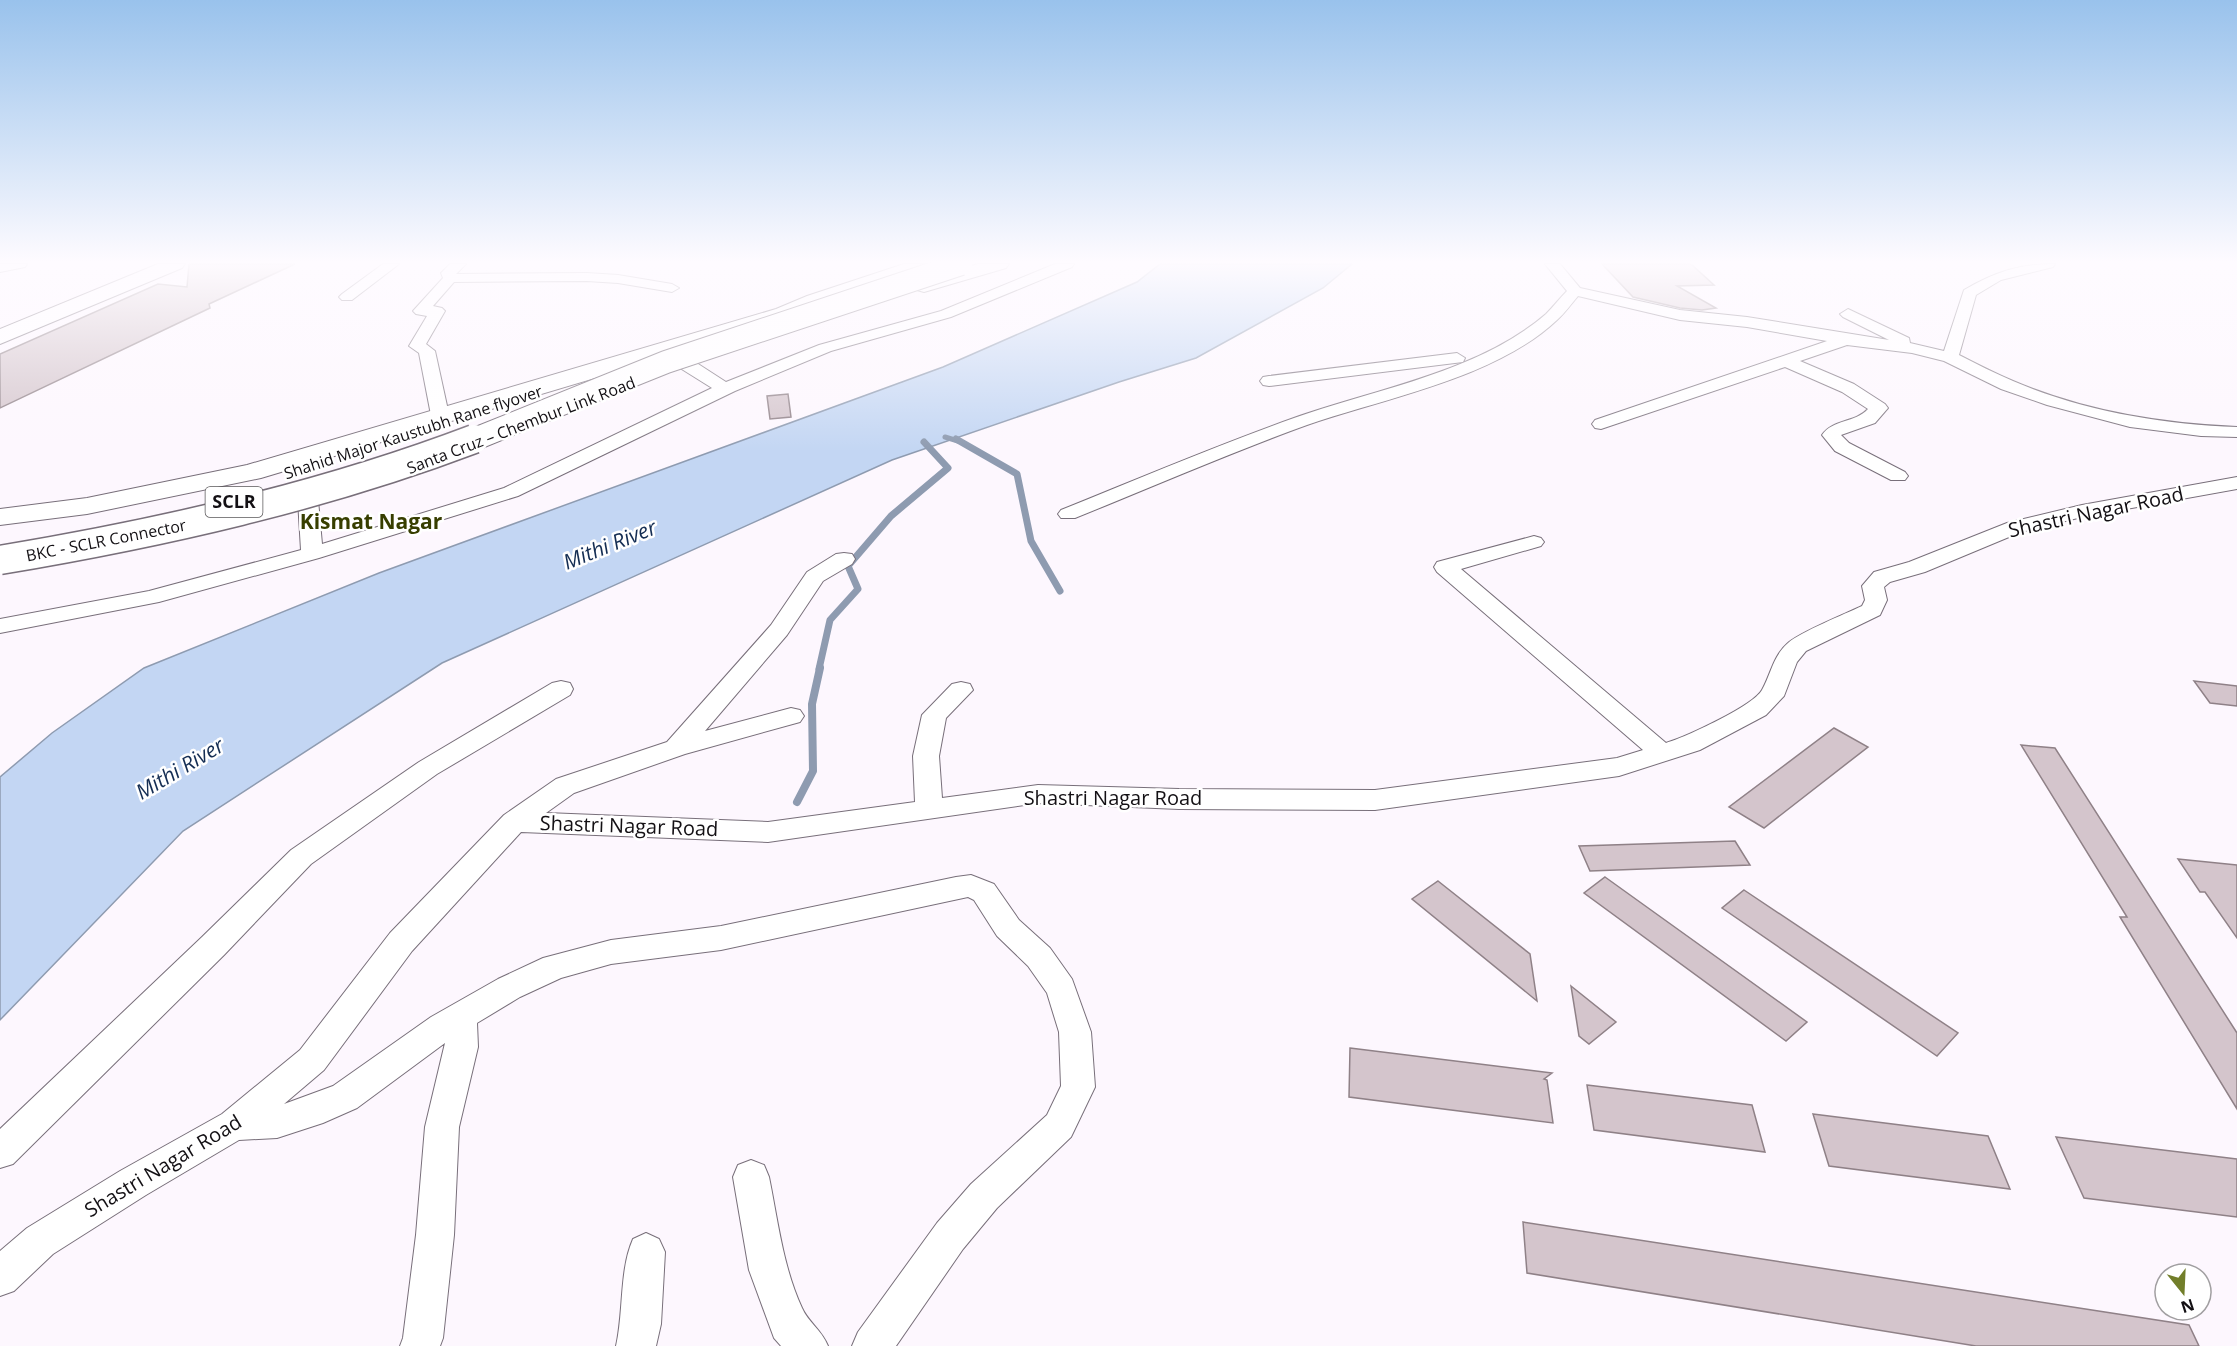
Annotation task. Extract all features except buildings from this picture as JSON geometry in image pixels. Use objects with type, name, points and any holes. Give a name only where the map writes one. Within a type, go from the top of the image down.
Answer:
[{"type":"main road","points":[[0,337],[24,327]]},
{"type":"main road","name":"Santa Cruz – Chembur Link Road","points":[[612,365],[741,327]]},
{"type":"main road","name":"BKC - SCLR Connector","points":[[0,560],[158,531],[264,507],[326,489],[472,441],[625,377],[774,327]]},
{"type":"main road","name":"Santa Cruz – Chembur Link Road","points":[[0,567],[147,540],[308,500],[477,444],[636,380],[799,327]]},
{"type":"main road","name":"Shahid Major Kaustubh Rane flyover","points":[[0,530],[122,511],[256,482],[450,423],[612,365]]},
{"type":"main road","name":"SCLR","points":[[0,547],[140,522],[260,496],[382,459],[450,423],[636,380]]},
{"type":"main road","points":[[0,517],[87,506],[242,474],[345,445],[450,423]]},
{"type":"street","points":[[428,327],[417,346],[427,351],[450,423]]},
{"type":"street","points":[[0,626],[151,597],[312,554],[511,492],[724,389],[825,348],[900,327]]},
{"type":"street","points":[[1068,514],[1301,422],[1458,370],[1504,351],[1537,327]]},
{"type":"street","points":[[1773,327],[1846,340],[1912,348],[1950,357],[2007,385],[2053,401],[2136,423],[2201,431],[2237,432]]},
{"type":"street","points":[[1876,327],[1898,337],[1912,348]]},
{"type":"street","points":[[1950,357],[1959,327]]},
{"type":"street","points":[[1601,424],[1846,340]]},
{"type":"street","points":[[1269,381],[1504,351]]},
{"type":"street","points":[[1786,361],[1848,388],[1879,408],[1869,419],[1835,430],[1831,435],[1842,447],[1898,476]]},
{"type":"street","points":[[686,364],[724,389]]},
{"type":"street","name":"Shastri Nagar Road","points":[[0,1277],[40,1242],[133,1183],[234,1125],[312,1060],[400,942],[514,822],[768,832],[1038,794],[1179,799],[1375,800],[1619,767],[1690,744],[1756,709],[1772,696],[1786,660],[1798,646],[1872,610],[1876,600],[1873,586],[1882,577],[1917,567],[2014,527],[2082,511],[2237,483]]},
{"type":"street","points":[[308,500],[312,554]]},
{"type":"street","points":[[1534,542],[1445,567],[1662,753]]},
{"type":"street","points":[[676,748],[779,630],[815,577],[844,559]]},
{"type":"street","points":[[0,1152],[213,946],[301,857],[428,768],[561,689]]},
{"type":"street","points":[[928,809],[926,756],[934,715],[961,690]]},
{"type":"street","points":[[514,822],[565,786],[676,748],[791,716]]},
{"type":"street","points":[[234,1125],[277,1122],[311,1112],[345,1097],[442,1027],[509,988],[554,967],[612,952],[721,938],[971,886],[984,892],[1008,928],[1039,957],[1061,988],[1075,1032],[1078,1087],[1059,1126],[984,1196],[950,1236],[872,1346]]},
{"type":"street","points":[[420,1346],[423,1338],[435,1235],[442,1127],[462,1047],[460,1017]]},
{"type":"street","points":[[751,1178],[768,1270],[788,1324],[808,1346]]},
{"type":"street","points":[[636,1346],[641,1324],[646,1252]]},
{"type":"water","name":"Mithi River","points":[[1035,327],[1253,327],[1196,358],[892,460],[442,663],[183,831],[0,1020],[0,777],[52,733],[144,668],[379,573],[943,367]]},
{"type":"waterway","points":[[945,437],[958,441]]},
{"type":"waterway","points":[[956,439],[1017,474],[1031,541],[1060,591]]},
{"type":"waterway","points":[[819,669],[830,620],[858,589],[848,566],[891,516],[948,468],[924,442]]},
{"type":"waterway","points":[[797,802],[813,771],[812,704],[820,668]]},
{"type":"district","name":"Kismat Nagar","points":[[371,522]]}]
